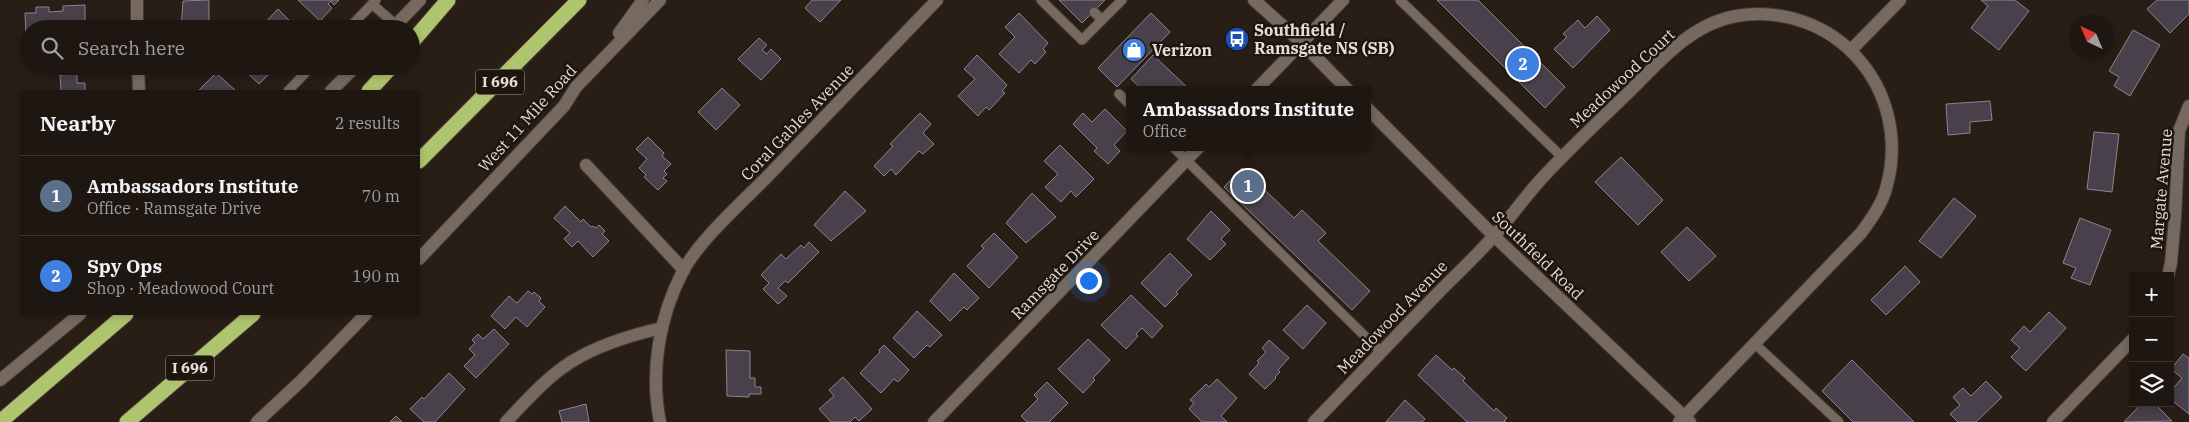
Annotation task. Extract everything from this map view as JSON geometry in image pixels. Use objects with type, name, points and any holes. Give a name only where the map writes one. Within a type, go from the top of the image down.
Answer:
[{"type":"highway","points":[[420,33],[448,0]]},
{"type":"highway","name":"I 696","points":[[420,161],[579,0]]},
{"type":"highway","points":[[370,90],[384,75]]},
{"type":"highway","points":[[0,422],[125,315]]},
{"type":"highway","name":"I 696","points":[[127,422],[252,315]]},
{"type":"street","points":[[137,0],[137,20]]},
{"type":"street","points":[[401,20],[420,0]]},
{"type":"street","points":[[592,71],[643,0]]},
{"type":"street","name":"West 11 Mile Road","points":[[420,258],[564,106],[576,87],[660,0]]},
{"type":"street","name":"Coral Gables Avenue","points":[[660,422],[656,378],[657,351],[668,305],[684,270],[693,256],[937,0]]},
{"type":"street","points":[[1254,0],[1302,43],[1344,86]]},
{"type":"street","points":[[1260,86],[1342,0]]},
{"type":"street","points":[[1852,50],[1900,0]]},
{"type":"street","name":"Meadowood Court","points":[[1494,236],[1562,157],[1672,50],[1701,28],[1735,16],[1763,13],[1796,18],[1821,27],[1839,38],[1852,50],[1882,93],[1890,117],[1893,152],[1887,187],[1878,209],[1861,233],[1684,420]]},
{"type":"street","points":[[138,75],[139,90]]},
{"type":"street","points":[[332,90],[347,75]]},
{"type":"street","name":"Margate Avenue","points":[[2169,272],[2175,218],[2179,131],[2189,106]]},
{"type":"street","name":"Southfield Road","points":[[1371,112],[1494,236],[1684,420]]},
{"type":"street","name":"Ramsgate Drive","points":[[934,422],[1195,151]]},
{"type":"street","points":[[586,165],[684,270]]},
{"type":"street","name":"Meadowood Avenue","points":[[1314,422],[1494,236]]},
{"type":"street","points":[[0,380],[79,315]]},
{"type":"street","points":[[256,422],[302,380],[365,315]]},
{"type":"street","points":[[506,422],[550,379],[572,362],[630,336],[662,328]]},
{"type":"street","points":[[2053,422],[2129,344]]},
{"type":"lane","points":[[1041,0],[1082,40],[1120,1]]},
{"type":"lane","points":[[1400,0],[1562,157]]},
{"type":"lane","points":[[357,20],[374,2],[388,20]]},
{"type":"lane","points":[[1094,12],[1102,20]]},
{"type":"lane","points":[[289,90],[303,75]]},
{"type":"lane","points":[[1119,94],[1126,101]]},
{"type":"lane","points":[[1177,151],[1381,352]]},
{"type":"lane","points":[[1755,344],[1839,422]]},
{"type":"building","points":[[209,0],[209,20],[182,20],[183,1]]},
{"type":"building","points":[[298,0],[339,0],[334,5],[331,1],[328,4],[332,8],[319,20]]},
{"type":"building","points":[[812,0],[841,0],[820,22],[805,8]]},
{"type":"building","points":[[1059,0],[1105,0],[1082,23]]},
{"type":"building","points":[[1437,0],[1478,0],[1565,87],[1545,108]]},
{"type":"building","points":[[1981,0],[2015,0],[2029,11],[1999,50],[1971,28],[1988,6]]},
{"type":"building","points":[[2157,0],[2189,0],[2189,14],[2170,33],[2147,9]]},
{"type":"building","points":[[85,5],[85,20],[25,20],[25,13],[36,13],[36,7],[49,7],[49,12],[63,11],[63,6]]},
{"type":"building","points":[[278,9],[289,20],[268,20]]},
{"type":"building","points":[[1019,13],[1048,43],[1043,49],[1046,52],[1035,64],[1031,60],[1019,73],[999,54],[1015,37],[1005,27]]},
{"type":"building","points":[[1151,13],[1170,32],[1117,87],[1098,68]]},
{"type":"building","points":[[1597,16],[1610,30],[1573,68],[1554,49],[1567,37],[1563,34],[1578,20],[1585,28]]},
{"type":"building","points":[[2133,30],[2160,45],[2130,96],[2114,86],[2119,77],[2109,71]]},
{"type":"building","points":[[759,38],[767,45],[762,50],[767,54],[771,49],[781,59],[761,80],[738,59]]},
{"type":"building","points":[[977,55],[1007,85],[1002,91],[1005,93],[989,110],[986,107],[978,116],[958,96],[975,79],[964,69]]},
{"type":"building","points":[[1153,55],[1186,86],[1139,86],[1131,79]]},
{"type":"building","points":[[60,75],[77,75],[77,83],[85,83],[85,90],[61,90]]},
{"type":"building","points":[[214,75],[218,75],[235,90],[199,90]]},
{"type":"building","points":[[250,75],[268,75],[259,84]]},
{"type":"building","points":[[722,88],[740,105],[716,130],[698,112]]},
{"type":"building","points":[[1990,101],[1992,120],[1970,122],[1970,133],[1948,135],[1946,104]]},
{"type":"building","points":[[1105,109],[1126,130],[1114,145],[1120,151],[1108,164],[1094,151],[1097,148],[1073,124],[1083,113],[1092,122]]},
{"type":"building","points":[[920,113],[931,124],[923,133],[934,144],[923,154],[919,151],[896,175],[891,169],[884,176],[874,166],[893,146],[890,144]]},
{"type":"building","points":[[2094,132],[2119,134],[2112,192],[2087,189]]},
{"type":"building","points":[[648,137],[664,153],[662,156],[671,164],[664,171],[667,174],[663,178],[667,181],[658,190],[644,177],[646,175],[639,168],[647,159],[636,149]]},
{"type":"building","points":[[1060,145],[1094,179],[1076,197],[1071,191],[1061,202],[1045,187],[1058,174],[1044,161]]},
{"type":"building","points":[[1621,157],[1663,200],[1638,225],[1595,182]]},
{"type":"building","points":[[1242,168],[1294,218],[1302,210],[1326,233],[1318,241],[1370,291],[1352,310],[1224,187]]},
{"type":"building","points":[[845,191],[866,211],[831,241],[814,225]]},
{"type":"building","points":[[1032,193],[1056,217],[1026,243],[1006,223]]},
{"type":"building","points":[[1954,198],[1976,216],[1941,258],[1919,241]]},
{"type":"building","points":[[565,206],[581,222],[583,219],[591,227],[596,228],[599,225],[605,231],[602,234],[609,241],[593,257],[578,241],[572,247],[564,239],[570,233],[554,218]]},
{"type":"building","points":[[1211,211],[1230,230],[1221,239],[1226,244],[1210,260],[1187,239]]},
{"type":"building","points":[[2080,218],[2111,230],[2090,285],[2071,278],[2076,268],[2063,263]]},
{"type":"building","points":[[1687,227],[1716,256],[1689,281],[1661,252]]},
{"type":"building","points":[[994,233],[1018,257],[989,288],[967,266],[984,248],[981,246]]},
{"type":"building","points":[[809,242],[819,252],[788,283],[785,281],[778,288],[787,296],[778,304],[763,289],[769,283],[761,275],[781,254],[786,259],[801,245],[804,248]]},
{"type":"building","points":[[1170,253],[1192,275],[1176,292],[1178,294],[1165,307],[1141,283]]},
{"type":"building","points":[[1905,266],[1920,282],[1886,315],[1871,300]]},
{"type":"building","points":[[954,273],[979,298],[967,310],[964,307],[950,321],[930,301]]},
{"type":"building","points":[[528,291],[532,294],[534,292],[541,298],[539,301],[545,307],[527,327],[516,317],[505,329],[491,316],[509,296],[517,303]]},
{"type":"building","points":[[1131,295],[1163,326],[1152,338],[1142,328],[1136,334],[1138,336],[1126,349],[1101,325]]},
{"type":"building","points":[[1307,305],[1326,323],[1303,349],[1283,330]]},
{"type":"building","points":[[917,311],[942,335],[930,347],[927,345],[914,358],[893,338]]},
{"type":"building","points":[[2049,312],[2066,328],[2026,371],[2011,357],[2020,348],[2011,340],[2024,326],[2030,332]]},
{"type":"building","points":[[494,329],[509,344],[476,378],[464,366],[475,355],[469,349],[475,343],[472,340],[478,334],[483,339]]},
{"type":"building","points":[[1088,339],[1110,360],[1093,378],[1095,380],[1083,393],[1058,369]]},
{"type":"building","points":[[1269,340],[1289,358],[1278,370],[1280,372],[1276,378],[1265,389],[1249,374],[1259,363],[1257,361],[1266,352],[1262,348]]},
{"type":"building","points":[[884,345],[909,370],[898,382],[894,379],[881,393],[860,373],[880,352],[879,350]]},
{"type":"building","points":[[726,350],[750,351],[750,378],[755,378],[755,387],[761,387],[761,394],[749,394],[749,397],[727,396]]},
{"type":"building","points":[[2183,354],[2189,358],[2189,414],[2174,402],[2174,387],[2182,378],[2174,371],[2174,365]]},
{"type":"building","points":[[1436,355],[1452,370],[1454,368],[1465,378],[1463,381],[1494,411],[1496,408],[1507,418],[1504,421],[1506,422],[1467,422],[1418,375]]},
{"type":"building","points":[[1852,360],[1914,422],[1853,422],[1822,391]]},
{"type":"building","points":[[449,373],[465,389],[435,422],[424,422],[410,409],[422,397],[424,399]]},
{"type":"building","points":[[843,377],[872,409],[859,421],[855,417],[850,422],[831,422],[819,409],[834,396],[829,390]]},
{"type":"building","points":[[1217,379],[1237,398],[1221,416],[1227,422],[1202,422],[1189,409],[1194,403],[1190,400],[1206,384],[1209,387]]},
{"type":"building","points":[[1986,381],[2002,397],[1976,422],[1958,422],[1950,414],[1960,405],[1953,397],[1963,388],[1971,396]]},
{"type":"building","points":[[1047,382],[1068,403],[1049,422],[1027,422],[1021,416],[1038,399],[1034,395]]},
{"type":"building","points":[[1405,400],[1425,419],[1422,422],[1386,422]]},
{"type":"building","points":[[586,404],[589,422],[562,422],[559,411]]},
{"type":"building","points":[[2138,407],[2158,407],[2172,421],[2124,422]]},
{"type":"building","points":[[396,416],[402,422],[390,422]]},
{"type":"place","name":"Southfield / Ramsgate NS (SB)","points":[[1237,39]]},
{"type":"place","name":"Verizon","points":[[1134,50]]},
{"type":"place","name":"Spy Ops","points":[[1523,64]]},
{"type":"place","name":"Ambassadors Institute","points":[[1248,186]]}]
